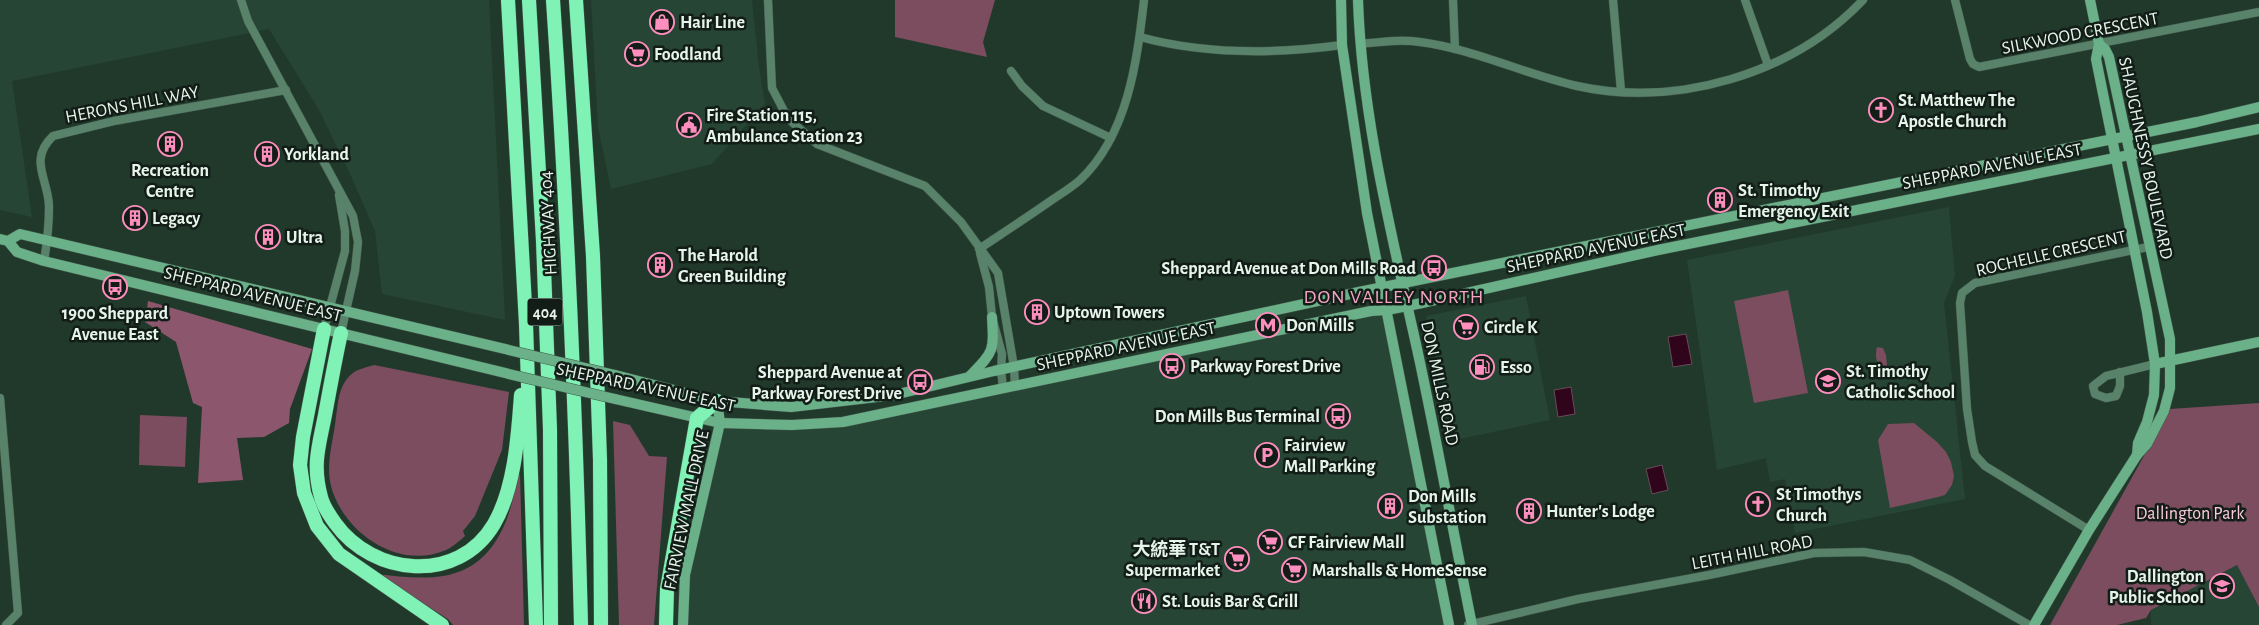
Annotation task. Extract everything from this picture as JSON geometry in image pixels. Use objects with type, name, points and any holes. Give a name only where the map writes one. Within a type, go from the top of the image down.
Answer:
[{"type":"highway","name":"HIGHWAY 404","points":[[508,0],[526,324],[536,625]]},
{"type":"highway","name":"HIGHWAY 404","points":[[529,0],[544,261],[550,429],[551,625]]},
{"type":"highway","name":"HIGHWAY 404","points":[[553,0],[567,226],[578,478],[580,625]]},
{"type":"highway","points":[[576,0],[593,256],[600,460],[600,625]]},
{"type":"highway","points":[[593,256],[600,301],[606,384],[608,625]]},
{"type":"highway","points":[[341,333],[316,458],[321,499],[345,538],[371,556],[407,567],[426,567],[446,563],[467,553],[494,525],[506,498],[516,444],[526,324]]},
{"type":"highway","points":[[324,329],[303,437],[300,465],[304,493],[317,526],[339,554],[442,625]]},
{"type":"highway","points":[[666,625],[667,589],[698,418],[717,401]]},
{"type":"main road","points":[[1341,0],[1342,45],[1366,213],[1449,625]]},
{"type":"main road","name":"DON MILLS ROAD","points":[[1358,0],[1360,44],[1371,134],[1451,512],[1470,624]]},
{"type":"main road","points":[[2090,0],[2099,44]]},
{"type":"main road","name":"SHAUGHNESSY BOULEVARD","points":[[2034,625],[2089,530],[2137,454],[2147,444],[2164,411],[2170,388],[2170,339],[2148,247],[2131,155],[2109,57],[2105,49],[2099,44],[2096,59],[2155,358],[2154,395],[2147,422],[2138,442],[2137,454]]},
{"type":"main road","name":"SHEPPARD AVENUE EAST","points":[[2259,107],[2112,139],[1382,288],[1014,367],[894,395],[791,408],[717,401],[20,234],[4,240],[17,252],[44,261],[615,399],[720,423],[792,425],[843,422],[1371,311],[1407,306],[1658,250],[2259,129]]},
{"type":"main road","points":[[969,377],[987,359],[992,351],[992,317]]},
{"type":"main road","points":[[2155,358],[2170,360],[2259,342]]},
{"type":"main road","name":"FAIRVIEW MALL DRIVE","points":[[683,625],[685,575],[720,423],[717,401]]},
{"type":"street","points":[[241,0],[248,22],[286,90],[338,191],[354,216],[358,242],[352,291],[341,333]]},
{"type":"street","points":[[768,0],[772,88],[792,122],[817,144],[926,186],[961,222],[998,273],[1014,367],[1015,386]]},
{"type":"street","points":[[979,248],[1080,181],[1094,165],[1110,138],[1127,100],[1140,37],[1144,0]]},
{"type":"street","points":[[1453,0],[1455,49]]},
{"type":"street","points":[[1613,0],[1621,91]]},
{"type":"street","points":[[1745,0],[1768,65]]},
{"type":"street","points":[[1360,44],[1398,40],[1420,42],[1455,49],[1577,85],[1621,91],[1686,89],[1738,76],[1768,65],[1818,38],[1834,27],[1863,0]]},
{"type":"street","name":"SILKWOOD CRESCENT","points":[[1955,0],[1970,59],[1973,64],[1979,67],[2259,12]]},
{"type":"street","points":[[1140,37],[1212,50],[1258,52],[1342,45]]},
{"type":"street","points":[[1011,72],[1022,86],[1043,106],[1110,138]]},
{"type":"street","name":"HERONS HILL WAY","points":[[44,261],[47,240],[48,201],[41,170],[41,156],[47,143],[54,136],[114,121],[286,90]]},
{"type":"street","points":[[324,329],[345,251],[345,231],[338,191]]},
{"type":"street","name":"ROCHELLE CRESCENT","points":[[2089,530],[1985,466],[1974,455],[1967,409],[1960,303],[1962,293],[1975,283],[2148,247]]},
{"type":"street","points":[[979,248],[989,287],[992,317],[1002,354],[1003,388]]},
{"type":"street","points":[[2120,372],[2155,358]]},
{"type":"street","points":[[0,398],[18,613],[6,625]]},
{"type":"street","points":[[0,502],[9,500]]},
{"type":"street","name":"LEITH HILL ROAD","points":[[1470,624],[1578,599],[1814,553],[1864,552],[1910,560],[1950,580],[2029,625]]},
{"type":"shaded area","points":[[0,0],[489,0],[505,320],[382,294],[375,231],[319,110],[269,29],[12,81],[32,217],[0,210]]},
{"type":"shaded area","points":[[591,0],[752,0],[765,104],[712,164],[611,189],[598,127]]},
{"type":"shaded area","name":"St. Timothy Catholic School","points":[[1949,207],[1955,276],[1944,303],[1965,499],[1795,533],[1785,479],[1770,482],[1766,458],[1717,470],[1687,260]]},
{"type":"shaded area","points":[[1526,296],[1550,420],[1455,440],[1426,316]]},
{"type":"shaded area","points":[[148,301],[312,349],[290,409],[289,423],[264,437],[237,438],[243,480],[198,483],[202,407],[193,403],[176,342],[145,322]]},
{"type":"shaded area","points":[[1387,310],[1449,625],[683,625],[685,575],[720,423],[843,422]]},
{"type":"shaded area","points":[[1686,334],[1692,364],[1673,367],[1668,337]]},
{"type":"shaded area","points":[[1571,387],[1575,414],[1558,417],[1554,390]]},
{"type":"shaded area","points":[[1662,465],[1668,490],[1652,494],[1646,469]]},
{"type":"shaded area","name":"Dallington Public School","points":[[2237,565],[2259,607],[2259,625],[2151,625],[2151,610]]},
{"type":"green space","points":[[895,0],[995,0],[983,42],[987,57],[895,37]]},
{"type":"green space","points":[[1788,290],[1808,393],[1754,403],[1734,301]]},
{"type":"green space","points":[[1877,347],[1883,348],[1887,366],[1880,368],[1876,358]]},
{"type":"green space","points":[[374,365],[509,392],[502,450],[475,516],[463,531],[465,536],[454,546],[446,550],[428,555],[409,555],[392,551],[375,543],[360,532],[337,503],[331,486],[329,471],[339,397],[344,384],[353,373]]},
{"type":"green space","name":"Dallington Park","points":[[2259,403],[2259,607],[2237,565],[2151,610],[2146,618],[2117,625],[2050,625],[2170,409]]},
{"type":"green space","points":[[140,415],[187,417],[185,467],[139,465]]},
{"type":"green space","points":[[613,421],[630,425],[649,456],[667,457],[654,625],[619,625]]},
{"type":"green space","points":[[1914,423],[1946,452],[1951,462],[1954,476],[1952,485],[1945,495],[1890,508],[1878,440],[1888,424]]},
{"type":"green space","points":[[520,473],[524,625],[453,625],[448,619],[376,574],[413,577],[448,575],[463,570],[477,562],[490,549],[501,532],[510,510]]},
{"type":"place","name":"Hair Line","points":[[662,22]]},
{"type":"place","name":"Foodland","points":[[637,54]]},
{"type":"place","name":"St. Matthew The Apostle Church","points":[[1881,110]]},
{"type":"place","name":"Fire Station 115, Ambulance Station 23","points":[[689,125]]},
{"type":"place","name":"Recreation Centre","points":[[170,144]]},
{"type":"place","name":"Yorkland","points":[[267,154]]},
{"type":"place","name":"St. Timothy Emergency Exit","points":[[1720,200]]},
{"type":"place","name":"Legacy","points":[[135,218]]},
{"type":"place","name":"Ultra","points":[[268,237]]},
{"type":"place","name":"The Harold Green Building","points":[[660,265]]},
{"type":"place","name":"Sheppard Avenue at Don Mills Road","points":[[1434,268]]},
{"type":"place","name":"1900 Sheppard Avenue East","points":[[115,287]]},
{"type":"place","name":"Uptown Towers","points":[[1037,312]]},
{"type":"place","name":"Don Mills","points":[[1268,325]]},
{"type":"place","name":"Circle K","points":[[1466,327]]},
{"type":"place","name":"Parkway Forest Drive","points":[[1172,366]]},
{"type":"place","name":"Esso","points":[[1482,367]]},
{"type":"place","name":"St. Timothy Catholic School","points":[[1828,381]]},
{"type":"place","name":"Sheppard Avenue at Parkway Forest Drive","points":[[920,382]]},
{"type":"place","name":"Don Mills Bus Terminal","points":[[1338,416]]},
{"type":"place","name":"Fairview Mall Parking","points":[[1267,455]]},
{"type":"place","name":"St Timothys Church","points":[[1758,504]]},
{"type":"place","name":"Don Mills Substation","points":[[1390,506]]},
{"type":"place","name":"Hunter's Lodge","points":[[1529,511]]},
{"type":"place","name":"CF Fairview Mall","points":[[1270,542]]},
{"type":"place","name":"大統華 T&T Supermarket","points":[[1237,559]]},
{"type":"place","name":"Marshalls & HomeSense","points":[[1294,570]]},
{"type":"place","name":"Dallington Public School","points":[[2222,586]]},
{"type":"place","name":"St. Louis Bar & Grill","points":[[1144,601]]},
{"type":"district","name":"DON VALLEY NORTH","points":[[1394,296]]}]
